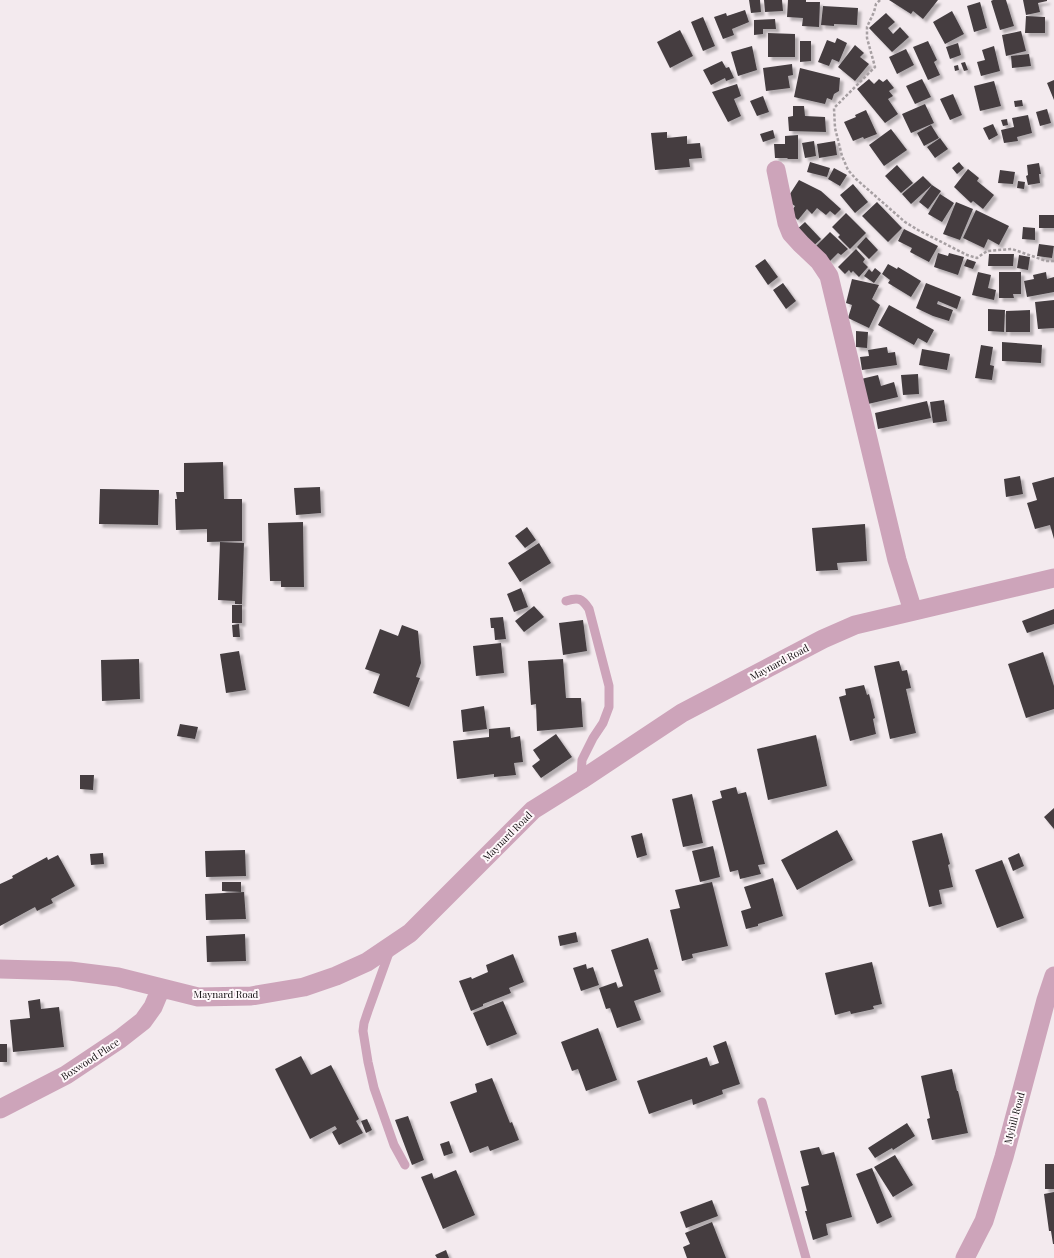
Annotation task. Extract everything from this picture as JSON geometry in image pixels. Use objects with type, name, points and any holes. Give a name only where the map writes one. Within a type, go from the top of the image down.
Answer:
[{"type":"street","points":[[776,170],[787,223],[791,233],[819,261],[829,276],[872,450],[897,560],[913,611]]},
{"type":"street","name":"Maynard Road","points":[[0,969],[70,971],[118,977],[198,997],[250,996],[304,987],[336,976],[367,962],[410,933],[533,810],[682,713],[823,639],[855,624],[1054,578]]},
{"type":"street","name":"Myhill Road","points":[[965,1258],[984,1221],[1004,1157],[1046,1000],[1054,976]]},
{"type":"street","name":"Boxwood Place","points":[[0,1109],[66,1076],[120,1039],[143,1021],[153,1007],[161,988]]},
{"type":"lane","points":[[566,601],[574,598],[580,599],[589,609],[609,686],[609,707],[603,723],[593,738],[582,760],[580,780]]},
{"type":"lane","points":[[392,945],[368,1011],[363,1031],[374,1088],[394,1145],[405,1165]]},
{"type":"lane","points":[[762,1102],[806,1258]]},
{"type":"path","points":[[880,0],[876,4],[867,27],[867,38],[875,67],[834,108],[834,128],[842,156],[848,170],[856,179],[905,222],[968,255],[977,258],[987,251],[1012,249],[1046,261],[1054,261]]},
{"type":"building","points":[[749,0],[760,0],[761,12],[751,13]]},
{"type":"building","points":[[764,0],[782,0],[783,11],[765,12]]},
{"type":"building","points":[[788,0],[820,2],[819,27],[802,26],[803,18],[787,17]]},
{"type":"building","points":[[889,0],[938,0],[923,19],[913,11],[911,14]]},
{"type":"building","points":[[1006,0],[1014,26],[1000,30],[991,1]]},
{"type":"building","points":[[1023,0],[1047,1],[1038,3],[1040,12],[1026,15]]},
{"type":"building","points":[[980,2],[987,28],[974,32],[967,6]]},
{"type":"building","points":[[823,6],[858,8],[857,25],[821,25]]},
{"type":"building","points":[[745,10],[749,22],[732,29],[734,35],[723,39],[714,17],[726,13],[727,16]]},
{"type":"building","points":[[952,11],[964,34],[945,44],[933,22]]},
{"type":"building","points":[[886,13],[895,22],[888,28],[893,34],[900,27],[909,37],[892,52],[869,28]]},
{"type":"building","points":[[1026,16],[1045,17],[1045,33],[1025,33]]},
{"type":"building","points":[[703,17],[715,46],[703,51],[691,22]]},
{"type":"building","points":[[775,19],[776,29],[763,29],[763,34],[754,35],[754,20]]},
{"type":"building","points":[[680,30],[693,56],[670,68],[657,42]]},
{"type":"building","points":[[1021,31],[1026,51],[1006,56],[1002,35]]},
{"type":"building","points":[[768,33],[795,34],[795,57],[768,57]]},
{"type":"building","points":[[837,38],[847,43],[839,62],[832,59],[829,66],[818,62],[827,40],[835,43]]},
{"type":"building","points":[[800,41],[811,41],[811,61],[800,62]]},
{"type":"building","points":[[928,41],[937,60],[934,62],[940,75],[928,80],[913,47]]},
{"type":"building","points":[[958,43],[961,55],[950,59],[946,47]]},
{"type":"building","points":[[855,45],[864,53],[860,57],[869,64],[855,81],[838,67]]},
{"type":"building","points":[[752,46],[757,70],[738,76],[731,52]]},
{"type":"building","points":[[994,46],[1000,71],[981,76],[977,62],[985,60],[982,50]]},
{"type":"building","points":[[906,49],[914,65],[897,74],[889,57]]},
{"type":"building","points":[[1029,54],[1031,66],[1012,68],[1011,56]]},
{"type":"building","points":[[722,61],[726,68],[729,67],[734,78],[726,81],[725,78],[711,85],[703,70]]},
{"type":"building","points":[[965,62],[968,70],[964,71],[961,63]]},
{"type":"building","points":[[792,64],[793,75],[788,76],[790,88],[766,91],[763,68]]},
{"type":"building","points":[[958,65],[959,70],[955,71],[954,66]]},
{"type":"building","points":[[800,68],[840,78],[839,91],[834,94],[832,100],[827,98],[825,104],[794,97]]},
{"type":"building","points":[[869,79],[874,84],[879,79],[883,82],[887,79],[894,88],[889,91],[893,96],[888,99],[898,114],[885,123],[857,89]]},
{"type":"building","points":[[922,79],[931,97],[915,104],[906,86]]},
{"type":"building","points":[[1054,80],[1054,100],[1047,83]]},
{"type":"building","points":[[994,81],[1001,106],[980,111],[974,86]]},
{"type":"building","points":[[737,84],[741,96],[734,99],[741,116],[728,122],[712,92]]},
{"type":"building","points":[[953,94],[962,115],[950,120],[940,99]]},
{"type":"building","points":[[763,96],[769,112],[757,116],[750,101]]},
{"type":"building","points":[[1022,100],[1023,106],[1015,107],[1014,101]]},
{"type":"building","points":[[925,104],[934,123],[911,133],[902,114]]},
{"type":"building","points":[[793,106],[804,106],[805,116],[825,117],[826,132],[789,131],[788,117],[793,116]]},
{"type":"building","points":[[1047,109],[1051,123],[1040,126],[1036,112]]},
{"type":"building","points":[[866,110],[877,134],[853,141],[844,122],[856,117],[855,115]]},
{"type":"building","points":[[1028,115],[1032,133],[1017,137],[1018,141],[1004,143],[1001,130],[1014,127],[1012,118]]},
{"type":"building","points":[[1007,119],[1008,125],[1003,126],[1001,120]]},
{"type":"building","points":[[993,124],[998,135],[989,140],[983,128]]},
{"type":"building","points":[[931,125],[939,138],[924,146],[917,133]]},
{"type":"building","points":[[891,129],[907,150],[884,166],[869,145]]},
{"type":"building","points":[[773,130],[775,138],[763,142],[760,134]]},
{"type":"building","points":[[667,132],[667,138],[687,136],[687,144],[700,143],[702,158],[689,159],[690,167],[655,170],[651,133]]},
{"type":"building","points":[[798,135],[798,159],[775,158],[774,144],[785,144],[785,136]]},
{"type":"building","points":[[940,138],[948,149],[935,158],[927,147]]},
{"type":"building","points":[[814,141],[816,156],[805,158],[802,143]]},
{"type":"building","points":[[835,141],[837,155],[819,158],[817,144]]},
{"type":"building","points":[[810,162],[830,168],[827,177],[807,172]]},
{"type":"building","points":[[959,162],[964,168],[957,174],[952,168]]},
{"type":"building","points":[[1039,163],[1041,174],[1039,174],[1040,183],[1028,185],[1026,176],[1028,175],[1027,165]]},
{"type":"building","points":[[897,165],[913,183],[901,193],[885,176]]},
{"type":"building","points":[[834,168],[847,175],[840,186],[828,179]]},
{"type":"building","points":[[968,169],[979,178],[977,181],[994,195],[983,209],[973,201],[971,203],[954,187]]},
{"type":"building","points":[[1000,170],[1015,172],[1013,184],[998,183]]},
{"type":"building","points":[[923,176],[932,185],[911,204],[902,194]]},
{"type":"building","points":[[799,180],[821,191],[841,209],[835,215],[830,211],[826,215],[817,208],[812,214],[807,209],[798,220],[790,213],[795,206],[786,200]]},
{"type":"building","points":[[1018,181],[1025,182],[1024,189],[1017,188]]},
{"type":"building","points":[[853,184],[868,202],[855,213],[840,195]]},
{"type":"building","points":[[932,185],[941,191],[928,209],[919,202]]},
{"type":"building","points":[[940,194],[954,203],[942,222],[928,214]]},
{"type":"building","points":[[877,202],[902,228],[888,242],[862,216]]},
{"type":"building","points":[[956,202],[973,209],[960,240],[943,234]]},
{"type":"building","points":[[976,210],[1009,226],[999,245],[988,239],[984,248],[963,238]]},
{"type":"building","points":[[846,213],[866,233],[850,249],[838,237],[840,235],[832,227]]},
{"type":"building","points":[[1039,215],[1054,215],[1054,228],[1039,228]]},
{"type":"building","points":[[805,222],[821,239],[810,249],[794,232]]},
{"type":"building","points":[[1023,227],[1035,228],[1035,240],[1022,239]]},
{"type":"building","points":[[904,229],[938,246],[929,262],[910,252],[912,248],[898,241]]},
{"type":"building","points":[[830,232],[848,249],[841,255],[838,253],[830,261],[815,247]]},
{"type":"building","points":[[866,237],[878,250],[869,259],[857,247]]},
{"type":"building","points":[[1039,244],[1054,246],[1052,258],[1037,256]]},
{"type":"building","points":[[856,249],[865,259],[863,262],[868,267],[859,277],[853,271],[851,273],[849,270],[845,274],[838,267]]},
{"type":"building","points":[[938,253],[948,256],[949,253],[964,257],[958,275],[934,267]]},
{"type":"building","points":[[989,254],[1014,254],[1013,266],[988,266]]},
{"type":"building","points":[[1019,255],[1030,257],[1028,270],[1017,268]]},
{"type":"building","points":[[765,259],[778,277],[768,285],[755,266]]},
{"type":"building","points":[[967,259],[976,262],[973,269],[964,266]]},
{"type":"building","points":[[888,264],[897,269],[898,267],[921,281],[911,297],[888,283],[890,280],[882,274]]},
{"type":"building","points":[[875,268],[881,273],[874,283],[864,276],[869,269],[872,272]]},
{"type":"building","points":[[978,272],[991,275],[988,288],[996,290],[994,300],[972,295]]},
{"type":"building","points":[[999,272],[1021,272],[1021,294],[1013,294],[1014,298],[999,298]]},
{"type":"building","points":[[1046,272],[1047,279],[1054,277],[1054,292],[1027,297],[1024,281],[1034,279],[1033,275]]},
{"type":"building","points":[[852,279],[879,285],[872,299],[880,305],[869,328],[848,318],[852,305],[846,303]]},
{"type":"building","points":[[783,283],[796,301],[786,309],[773,290]]},
{"type":"building","points":[[926,283],[961,297],[957,309],[938,301],[937,304],[953,310],[949,321],[933,316],[916,308]]},
{"type":"building","points":[[1054,300],[1054,328],[1038,329],[1035,302]]},
{"type":"building","points":[[889,305],[934,330],[927,343],[918,338],[914,345],[878,325]]},
{"type":"building","points":[[988,309],[1005,310],[1004,332],[988,331]]},
{"type":"building","points":[[1030,310],[1030,332],[1006,332],[1006,311]]},
{"type":"building","points":[[856,331],[868,332],[867,348],[856,347]]},
{"type":"building","points":[[1002,342],[1042,345],[1041,363],[1002,361]]},
{"type":"building","points":[[981,345],[993,347],[990,365],[994,366],[992,380],[975,378]]},
{"type":"building","points":[[887,347],[888,353],[895,352],[897,365],[862,370],[860,357],[869,356],[868,350]]},
{"type":"building","points":[[922,349],[950,354],[947,370],[919,365]]},
{"type":"building","points":[[918,374],[919,394],[903,395],[901,375]]},
{"type":"building","points":[[878,375],[881,386],[894,382],[898,397],[868,404],[861,379]]},
{"type":"building","points":[[944,400],[947,421],[933,423],[930,402]]},
{"type":"building","points":[[927,401],[931,418],[878,429],[875,413]]},
{"type":"building","points":[[223,462],[224,499],[242,499],[242,541],[207,542],[207,529],[176,530],[175,499],[177,499],[176,492],[184,492],[184,463]]},
{"type":"building","points":[[1020,476],[1023,494],[1006,497],[1004,479]]},
{"type":"building","points":[[1054,477],[1054,539],[1050,525],[1035,529],[1027,503],[1037,500],[1032,483]]},
{"type":"building","points":[[320,487],[321,513],[296,515],[294,488]]},
{"type":"building","points":[[100,489],[159,490],[158,525],[99,524]]},
{"type":"building","points":[[303,522],[304,587],[281,587],[281,581],[270,581],[268,523]]},
{"type":"building","points":[[865,524],[867,561],[837,563],[838,570],[816,571],[812,528]]},
{"type":"building","points":[[527,527],[536,540],[525,548],[515,536]]},
{"type":"building","points":[[220,542],[244,543],[242,604],[235,604],[235,601],[218,600]]},
{"type":"building","points":[[539,543],[551,563],[520,582],[508,563]]},
{"type":"building","points":[[521,588],[528,607],[514,612],[507,594]]},
{"type":"building","points":[[232,605],[242,605],[242,623],[232,623]]},
{"type":"building","points":[[534,606],[544,617],[524,632],[515,621]]},
{"type":"building","points":[[1054,609],[1054,624],[1027,633],[1022,621]]},
{"type":"building","points":[[503,617],[506,639],[495,640],[494,628],[491,628],[490,618]]},
{"type":"building","points":[[583,620],[587,651],[563,655],[559,623]]},
{"type":"building","points":[[239,624],[240,637],[233,637],[232,625]]},
{"type":"building","points":[[402,625],[418,631],[421,663],[416,677],[420,678],[409,707],[373,693],[380,674],[365,669],[380,629],[398,636]]},
{"type":"building","points":[[501,643],[504,673],[476,676],[473,646]]},
{"type":"building","points":[[239,651],[246,690],[226,693],[220,654]]},
{"type":"building","points":[[1043,652],[1054,686],[1054,709],[1026,718],[1008,664]]},
{"type":"building","points":[[139,659],[140,699],[102,701],[101,660]]},
{"type":"building","points":[[563,659],[566,698],[581,698],[583,727],[537,731],[536,704],[531,705],[528,661]]},
{"type":"building","points":[[899,661],[902,671],[907,670],[911,688],[906,689],[916,733],[890,739],[874,666]]},
{"type":"building","points":[[864,685],[867,695],[869,694],[875,718],[873,719],[876,734],[850,741],[839,697],[846,695],[845,689]]},
{"type":"building","points":[[484,706],[487,729],[463,732],[461,710]]},
{"type":"building","points":[[180,724],[198,727],[195,739],[177,736]]},
{"type":"building","points":[[510,727],[511,738],[520,736],[523,762],[514,763],[516,775],[494,777],[494,774],[457,779],[453,741],[489,737],[489,729]]},
{"type":"building","points":[[556,734],[572,757],[541,778],[532,766],[540,760],[533,750]]},
{"type":"building","points":[[816,735],[827,786],[768,800],[757,749]]},
{"type":"building","points":[[80,775],[94,775],[93,790],[80,789]]},
{"type":"building","points":[[736,787],[738,794],[746,792],[765,864],[758,865],[761,874],[740,879],[738,870],[730,872],[712,801],[722,798],[720,791]]},
{"type":"building","points":[[692,794],[703,843],[683,847],[672,799]]},
{"type":"building","points":[[1054,808],[1054,829],[1044,817]]},
{"type":"building","points":[[837,830],[853,860],[797,890],[781,860]]},
{"type":"building","points":[[642,833],[647,855],[637,858],[631,836]]},
{"type":"building","points":[[942,833],[950,864],[948,865],[953,887],[939,890],[942,904],[929,907],[912,841]]},
{"type":"building","points":[[713,846],[720,877],[700,882],[692,851]]},
{"type":"building","points":[[245,850],[246,876],[206,877],[205,851]]},
{"type":"building","points":[[103,853],[104,864],[91,865],[90,854]]},
{"type":"building","points":[[1019,853],[1024,866],[1013,871],[1008,858]]},
{"type":"building","points":[[58,855],[75,886],[51,899],[53,903],[37,911],[35,907],[0,926],[0,884],[13,878],[12,876],[47,857],[48,860]]},
{"type":"building","points":[[1002,860],[1024,918],[997,928],[975,870]]},
{"type":"building","points":[[773,878],[783,916],[746,929],[741,911],[751,908],[744,887]]},
{"type":"building","points":[[222,882],[241,882],[241,892],[222,891]]},
{"type":"building","points":[[712,882],[728,946],[692,954],[693,958],[682,961],[670,910],[680,908],[675,890]]},
{"type":"building","points":[[244,892],[246,919],[206,920],[205,894]]},
{"type":"building","points":[[576,932],[578,942],[560,946],[558,936]]},
{"type":"building","points":[[245,934],[246,961],[207,962],[206,936]]},
{"type":"building","points":[[648,938],[658,969],[654,970],[661,992],[634,1001],[641,1020],[617,1028],[610,1008],[606,1009],[599,988],[616,982],[618,988],[623,986],[611,950]]},
{"type":"building","points":[[513,954],[524,982],[509,988],[511,993],[483,1004],[483,1006],[471,1011],[459,981],[471,977],[472,979],[488,972],[486,965]]},
{"type":"building","points":[[872,962],[882,1004],[873,1006],[874,1009],[851,1014],[850,1011],[835,1015],[825,973]]},
{"type":"building","points":[[586,964],[587,969],[593,967],[599,985],[581,991],[573,968]]},
{"type":"building","points":[[40,999],[41,1009],[59,1007],[64,1047],[13,1052],[10,1020],[30,1018],[28,1001]]},
{"type":"building","points":[[503,1001],[517,1034],[487,1046],[473,1013]]},
{"type":"building","points":[[598,1028],[617,1080],[586,1091],[578,1069],[572,1071],[561,1042]]},
{"type":"building","points":[[726,1041],[740,1084],[722,1090],[723,1094],[693,1105],[692,1099],[649,1114],[637,1081],[707,1057],[710,1066],[719,1063],[713,1046]]},
{"type":"building","points":[[0,1044],[7,1044],[7,1062],[0,1062]]},
{"type":"building","points":[[301,1056],[311,1075],[331,1065],[359,1119],[356,1121],[363,1133],[339,1145],[332,1132],[337,1129],[335,1126],[310,1139],[275,1069]]},
{"type":"building","points":[[952,1069],[968,1133],[932,1140],[927,1119],[930,1118],[921,1076]]},
{"type":"building","points":[[492,1078],[510,1123],[512,1122],[519,1140],[490,1151],[488,1146],[470,1153],[450,1102],[477,1092],[475,1084]]},
{"type":"building","points":[[408,1116],[424,1160],[412,1165],[395,1120]]},
{"type":"building","points":[[367,1119],[372,1130],[366,1133],[361,1121]]},
{"type":"building","points":[[907,1123],[915,1136],[893,1150],[892,1148],[875,1158],[868,1148]]},
{"type":"building","points":[[449,1141],[453,1153],[444,1156],[440,1144]]},
{"type":"building","points":[[819,1147],[822,1155],[834,1152],[852,1217],[826,1224],[828,1235],[813,1240],[805,1211],[807,1211],[801,1187],[809,1185],[800,1151]]},
{"type":"building","points":[[895,1155],[913,1185],[893,1197],[874,1167]]},
{"type":"building","points":[[1045,1164],[1054,1164],[1054,1189],[1045,1189]]},
{"type":"building","points":[[872,1168],[892,1217],[877,1224],[856,1174]]},
{"type":"building","points":[[456,1170],[475,1215],[443,1229],[421,1177],[432,1173],[434,1179]]},
{"type":"building","points":[[1054,1192],[1053,1244],[1051,1231],[1049,1231],[1044,1194]]},
{"type":"building","points":[[712,1200],[718,1216],[686,1228],[680,1212]]},
{"type":"building","points":[[712,1222],[726,1258],[687,1258],[683,1247],[690,1244],[685,1233]]},
{"type":"building","points":[[446,1250],[449,1258],[437,1258],[435,1255]]}]
